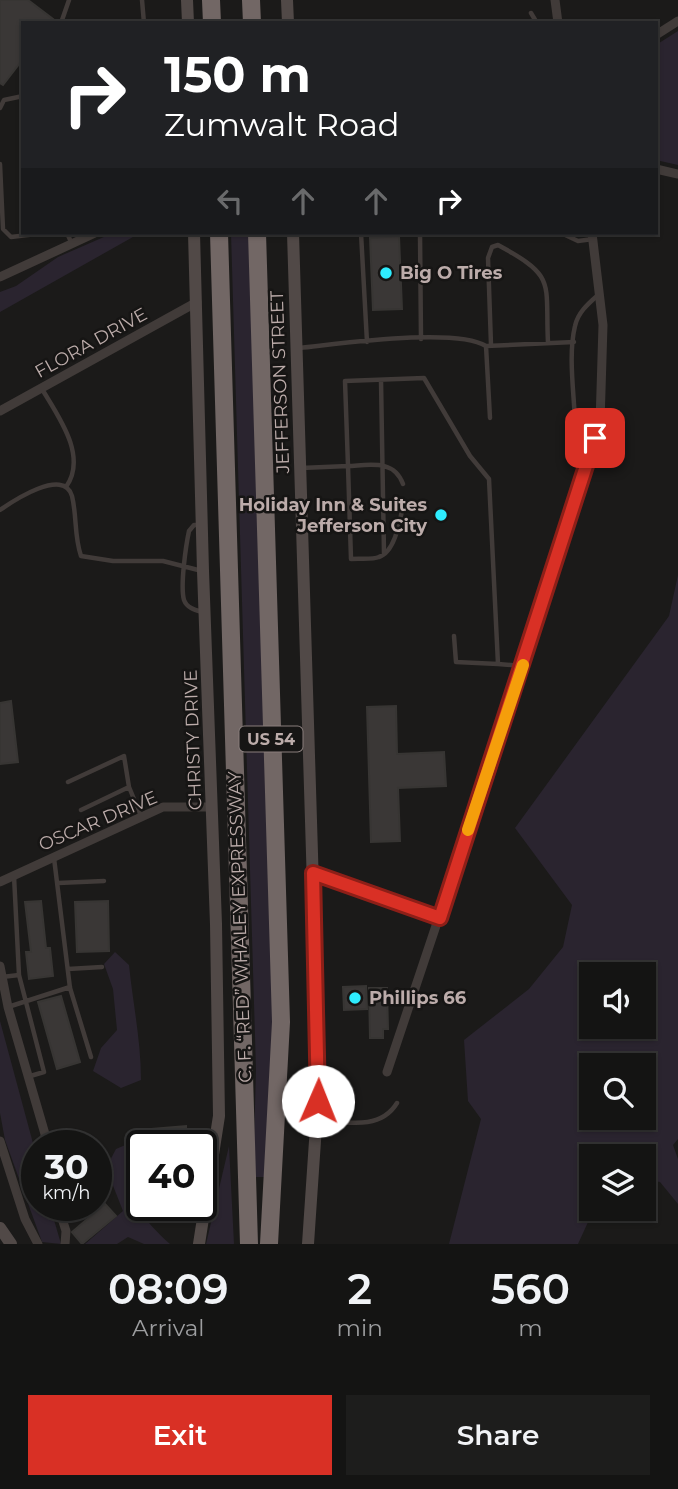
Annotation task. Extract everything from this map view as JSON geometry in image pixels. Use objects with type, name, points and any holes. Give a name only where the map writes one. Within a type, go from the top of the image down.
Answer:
[{"type":"highway","points":[[211,0],[212,21]]},
{"type":"highway","points":[[251,0],[252,21]]},
{"type":"highway","name":"C. F. “RED” WHALEY EXPRESSWAY","points":[[219,235],[249,1244]]},
{"type":"highway","name":"C. F. “RED” WHALEY EXPRESSWAY","points":[[257,235],[281,1022],[269,1244]]},
{"type":"street","points":[[187,0],[188,21]]},
{"type":"street","points":[[287,0],[288,21]]},
{"type":"street","points":[[555,0],[558,21]]},
{"type":"street","points":[[658,34],[678,20]]},
{"type":"street","points":[[658,169],[678,174]]},
{"type":"street","points":[[0,278],[91,235]]},
{"type":"street","name":"CHRISTY DRIVE","points":[[194,235],[219,1116],[199,1244]]},
{"type":"street","name":"JEFFERSON STREET","points":[[293,235],[319,1082],[308,1244]]},
{"type":"street","points":[[387,1072],[523,667],[600,422],[603,380],[599,294],[592,236]]},
{"type":"street","name":"FLORA DRIVE","points":[[0,411],[197,302]]},
{"type":"street","name":"OSCAR DRIVE","points":[[0,881],[163,807],[212,807]]},
{"type":"street","points":[[313,873],[440,918]]},
{"type":"street","points":[[0,966],[4,1008],[43,1130]]},
{"type":"street","points":[[0,1141],[25,1219],[38,1244]]},
{"type":"street","points":[[63,1221],[66,1231],[65,1244]]},
{"type":"street","points":[[0,1228],[11,1244]]},
{"type":"lane","points":[[62,21],[69,0]]},
{"type":"lane","points":[[142,0],[144,21]]},
{"type":"lane","points":[[531,13],[536,21]]},
{"type":"lane","points":[[0,107],[4,100],[21,96]]},
{"type":"lane","points":[[0,164],[3,229],[11,237],[22,235]]},
{"type":"lane","points":[[68,235],[72,244]]},
{"type":"lane","points":[[360,235],[367,342]]},
{"type":"lane","points":[[420,235],[421,339]]},
{"type":"lane","points":[[565,235],[578,241],[592,236]]},
{"type":"lane","points":[[489,418],[488,258],[492,247],[498,245],[531,263],[545,282],[548,343]]},
{"type":"lane","points":[[595,438],[580,431],[575,422],[574,342],[575,324],[585,306],[599,294]]},
{"type":"lane","points":[[296,349],[421,339],[476,340],[488,346],[574,342]]},
{"type":"lane","points":[[403,506],[400,524],[384,554],[379,558],[351,559],[345,381],[424,379],[470,456],[489,480],[498,664]]},
{"type":"lane","points":[[381,380],[384,554]]},
{"type":"lane","points":[[42,388],[62,423],[73,451],[74,463],[66,487]]},
{"type":"lane","points":[[300,468],[383,465],[393,468],[402,484]]},
{"type":"lane","points":[[0,510],[23,495],[52,484],[66,487],[72,495],[75,541],[81,556],[113,561],[163,561],[203,571]]},
{"type":"lane","points":[[202,524],[194,525],[190,531],[184,601],[192,610],[205,612]]},
{"type":"lane","points":[[454,636],[456,662],[523,667]]},
{"type":"lane","points":[[68,782],[124,756],[129,787],[141,817]]},
{"type":"lane","points":[[81,810],[129,787]]},
{"type":"lane","points":[[54,857],[70,987],[92,1057]]},
{"type":"lane","points":[[14,875],[19,975],[44,1072],[27,1077]]},
{"type":"lane","points":[[58,883],[104,881]]},
{"type":"lane","points":[[68,969],[102,967]]},
{"type":"lane","points":[[2,977],[19,975]]},
{"type":"lane","points":[[4,1008],[70,987]]},
{"type":"lane","points":[[317,1119],[371,1122],[390,1114],[397,1103]]},
{"type":"shaded area","points":[[678,31],[678,165],[658,160],[658,44]]},
{"type":"shaded area","points":[[108,235],[136,235],[0,312],[0,292],[16,286],[58,257]]},
{"type":"shaded area","points":[[231,235],[251,235],[274,1035],[267,1177],[253,1177],[256,1070]]},
{"type":"shaded area","points":[[678,575],[678,1139],[673,1145],[678,1159],[678,1204],[660,1182],[656,1181],[656,1144],[579,1144],[579,1221],[589,1221],[578,1244],[449,1244],[481,1119],[468,1101],[464,1040],[529,989],[563,947],[572,905],[515,828],[669,616]]},
{"type":"shaded area","points":[[115,952],[129,965],[141,1065],[141,1080],[121,1088],[93,1071],[101,1048],[117,1030],[113,989],[104,964]]},
{"type":"shaded area","points":[[0,1021],[29,1130],[21,1130],[21,1184],[5,1140],[0,1113]]},
{"type":"shaded area","points":[[126,1145],[126,1221],[148,1221],[170,1244],[144,1244],[128,1237],[117,1244],[85,1244],[123,1211],[112,1183],[112,1157],[116,1149]]},
{"type":"shaded area","points":[[229,1146],[234,1244],[206,1244],[211,1221],[217,1221],[217,1197]]},
{"type":"shaded area","points":[[34,1221],[54,1221],[61,1244],[42,1242]]},
{"type":"building","points":[[0,0],[28,0],[53,19],[21,21],[21,62],[3,85],[0,83]]},
{"type":"building","name":"Big O Tires","points":[[399,236],[402,309],[373,310],[370,238]]},
{"type":"building","points":[[11,701],[18,762],[0,764],[0,703]]},
{"type":"building","points":[[396,706],[397,754],[444,752],[446,786],[398,788],[400,841],[371,842],[367,707]]},
{"type":"building","points":[[41,901],[46,948],[50,948],[53,976],[29,979],[26,952],[31,952],[25,902]]},
{"type":"building","points":[[108,901],[109,951],[77,952],[75,902]]},
{"type":"building","name":"Phillips 66","points":[[366,986],[367,1009],[344,1010],[343,987]]},
{"type":"building","points":[[369,988],[387,988],[388,1029],[383,1029],[383,1038],[370,1038]]},
{"type":"building","points":[[61,996],[80,1062],[57,1069],[38,1002]]},
{"type":"building","points":[[186,1126],[186,1130],[152,1129]]},
{"type":"building","points":[[85,1221],[110,1221],[82,1244],[72,1232]]},
{"type":"slow traffic","points":[[468,830],[523,665]]},
{"type":"place","name":"Big O Tires","points":[[386,273]]},
{"type":"place","name":"Holiday Inn & Suites Jefferson City","points":[[441,515]]},
{"type":"place","name":"Phillips 66","points":[[355,998]]},
{"type":"route","points":[[318,1101],[313,873],[440,918],[595,438]]}]
